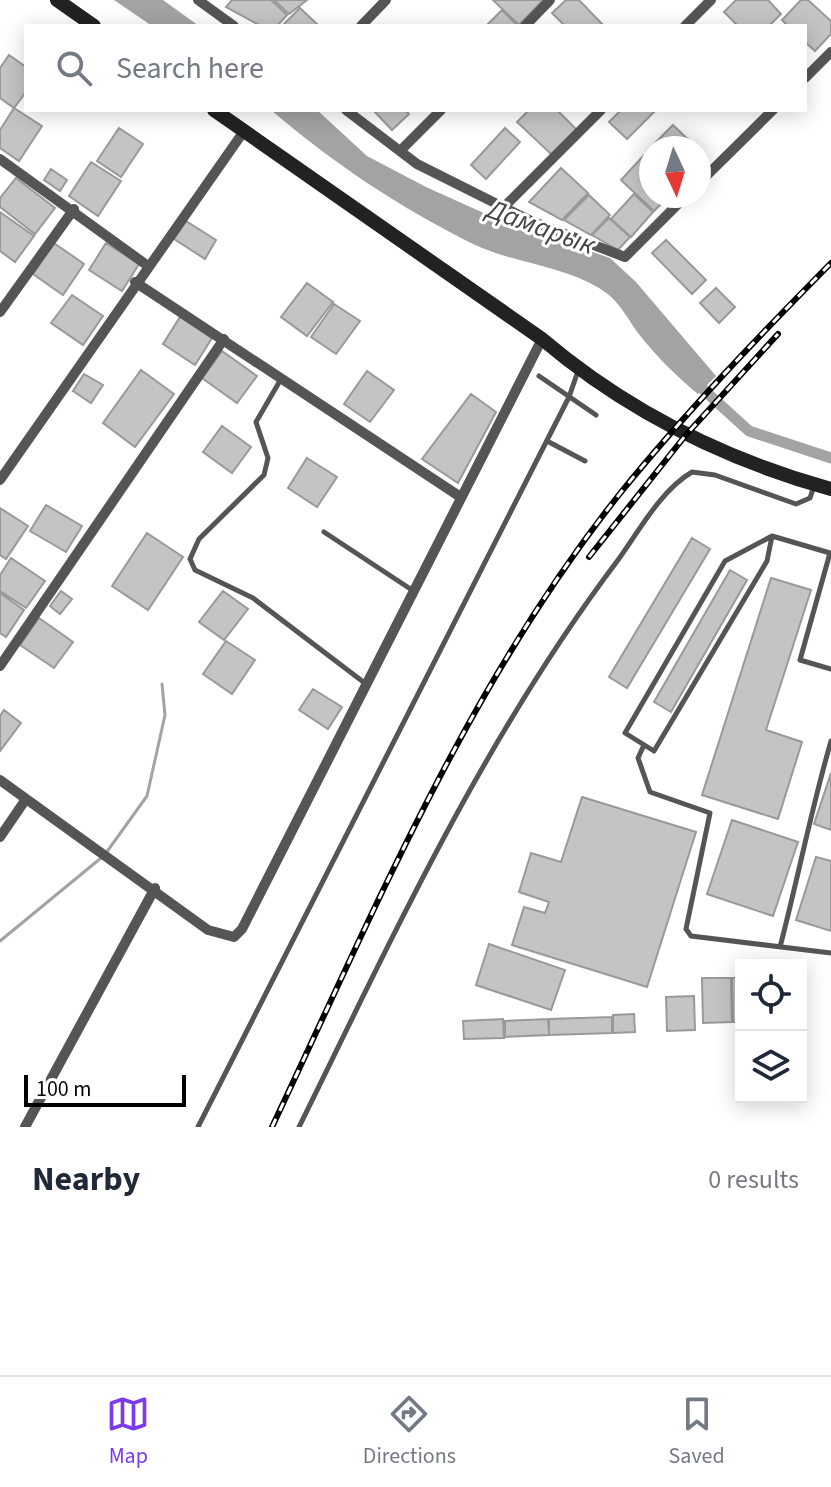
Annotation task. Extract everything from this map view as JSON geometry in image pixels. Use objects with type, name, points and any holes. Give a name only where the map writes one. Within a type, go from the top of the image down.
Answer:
[{"type":"main road","points":[[57,0],[91,24]]},
{"type":"main road","points":[[217,112],[542,339],[578,370],[699,444],[831,489]]},
{"type":"street","points":[[363,24],[386,0]]},
{"type":"street","points":[[527,24],[550,0]]},
{"type":"street","points":[[687,24],[711,0]]},
{"type":"street","points":[[207,2],[232,24]]},
{"type":"street","points":[[807,76],[831,52]]},
{"type":"street","points":[[349,112],[417,164],[576,241],[625,257],[674,208]]},
{"type":"street","points":[[400,151],[439,112]]},
{"type":"street","points":[[504,207],[599,112]]},
{"type":"street","points":[[711,171],[771,112]]},
{"type":"street","points":[[0,480],[135,282],[244,131]]},
{"type":"street","points":[[0,159],[74,209],[148,266]]},
{"type":"street","points":[[0,312],[74,209]]},
{"type":"street","points":[[135,282],[459,496]]},
{"type":"street","points":[[0,666],[224,339]]},
{"type":"street","points":[[0,780],[155,888],[208,930],[234,937],[242,929],[459,496],[542,339]]},
{"type":"street","points":[[0,837],[26,799]]},
{"type":"street","points":[[25,1127],[155,888]]},
{"type":"lane","points":[[198,1127],[547,441],[569,397],[578,370]]},
{"type":"lane","points":[[539,376],[596,415]]},
{"type":"lane","points":[[282,377],[256,422],[268,458],[264,475],[199,539],[190,559],[195,570],[253,598],[367,684]]},
{"type":"lane","points":[[547,441],[585,461]]},
{"type":"lane","points":[[299,1127],[391,934],[524,694],[589,598],[668,494],[692,472],[715,475],[796,504],[810,498],[814,485]]},
{"type":"lane","points":[[324,532],[412,590]]},
{"type":"lane","points":[[772,536],[767,561],[654,751],[625,733],[725,561],[772,536],[830,553],[800,660],[831,669]]},
{"type":"lane","points":[[780,947],[807,843],[807,824],[831,741]]},
{"type":"lane","points":[[644,745],[638,758],[650,792],[710,813],[686,929],[691,936],[831,953]]},
{"type":"shaded area","points":[[114,0],[163,0],[196,24],[149,24]]},
{"type":"shaded area","points":[[273,112],[319,112],[367,156],[426,187],[497,219],[610,258],[636,282],[716,376],[698,394],[659,358],[606,292],[568,274],[473,244],[393,200],[319,149]]},
{"type":"building","points":[[232,0],[271,0],[287,15],[279,24],[257,24],[226,7]]},
{"type":"building","points":[[274,0],[307,0],[289,14]]},
{"type":"building","points":[[493,0],[543,0],[520,24]]},
{"type":"building","points":[[566,0],[579,0],[602,24],[563,24],[552,13]]},
{"type":"building","points":[[736,0],[768,0],[781,14],[771,24],[736,24],[724,12]]},
{"type":"building","points":[[801,0],[808,0],[831,21],[831,34],[815,51],[807,44],[807,24],[786,24],[782,20]]},
{"type":"building","points":[[300,8],[317,24],[284,24]]},
{"type":"building","points":[[502,10],[516,24],[488,24]]},
{"type":"building","points":[[9,55],[24,66],[24,95],[14,108],[0,98],[0,68]]},
{"type":"building","points":[[14,108],[42,126],[19,161],[0,148],[0,130]]},
{"type":"building","points":[[375,112],[409,114],[392,130]]},
{"type":"building","points":[[527,112],[559,112],[578,131],[552,155],[517,122]]},
{"type":"building","points":[[619,112],[654,112],[627,139],[609,122]]},
{"type":"building","points":[[673,125],[684,136],[662,136]]},
{"type":"building","points":[[119,128],[143,144],[121,177],[97,161]]},
{"type":"building","points":[[505,128],[520,142],[486,179],[471,165]]},
{"type":"building","points":[[639,160],[639,197],[621,180]]},
{"type":"building","points":[[91,162],[121,181],[98,216],[69,196]]},
{"type":"building","points":[[561,168],[588,193],[562,220],[529,202]]},
{"type":"building","points":[[51,169],[67,180],[60,191],[44,180]]},
{"type":"building","points":[[16,178],[55,208],[35,234],[0,207],[0,198]]},
{"type":"building","points":[[634,194],[639,199],[639,208],[649,208],[653,212],[631,237],[611,219]]},
{"type":"building","points":[[589,195],[610,215],[591,235],[564,220]]},
{"type":"building","points":[[0,212],[34,236],[15,262],[0,251]]},
{"type":"building","points":[[609,218],[630,237],[618,250],[592,235]]},
{"type":"building","points":[[186,221],[216,240],[205,259],[174,239]]},
{"type":"building","points":[[666,240],[706,280],[692,294],[652,253]]},
{"type":"building","points":[[54,243],[84,264],[63,295],[33,274]]},
{"type":"building","points":[[106,243],[139,264],[122,291],[89,270]]},
{"type":"building","points":[[307,283],[333,302],[307,336],[281,317]]},
{"type":"building","points":[[716,288],[735,307],[719,323],[700,303]]},
{"type":"building","points":[[72,295],[103,316],[83,345],[51,323]]},
{"type":"building","points":[[334,304],[360,321],[336,354],[311,337]]},
{"type":"building","points":[[180,317],[212,338],[195,365],[163,344]]},
{"type":"building","points":[[222,351],[257,376],[237,403],[202,378]]},
{"type":"building","points":[[141,370],[174,394],[135,447],[103,423]]},
{"type":"building","points":[[367,371],[394,390],[370,422],[344,404]]},
{"type":"building","points":[[84,374],[103,385],[91,403],[73,391]]},
{"type":"building","points":[[471,394],[496,412],[458,483],[422,459]]},
{"type":"building","points":[[222,426],[251,447],[232,473],[203,452]]},
{"type":"building","points":[[307,458],[337,477],[317,507],[288,488]]},
{"type":"building","points":[[46,505],[82,526],[66,552],[30,531]]},
{"type":"building","points":[[0,508],[28,526],[6,559],[0,555]]},
{"type":"building","points":[[147,533],[183,557],[148,610],[112,586]]},
{"type":"building","points":[[692,538],[710,549],[627,688],[609,677]]},
{"type":"building","points":[[11,558],[45,581],[26,608],[0,591],[0,575]]},
{"type":"building","points":[[730,570],[747,580],[671,712],[654,702]]},
{"type":"building","points":[[771,578],[811,590],[766,730],[802,742],[778,819],[702,795]]},
{"type":"building","points":[[61,591],[72,599],[60,614],[50,606]]},
{"type":"building","points":[[223,591],[248,609],[224,640],[199,622]]},
{"type":"building","points":[[0,593],[24,610],[6,637],[0,633]]},
{"type":"building","points":[[39,618],[73,642],[54,668],[20,645]]},
{"type":"building","points":[[226,641],[255,660],[232,694],[203,674]]},
{"type":"building","points":[[313,689],[342,707],[328,729],[299,710]]},
{"type":"building","points":[[4,710],[21,723],[0,751],[0,716]]},
{"type":"building","points":[[831,773],[831,830],[814,824]]},
{"type":"building","points":[[582,797],[696,832],[647,987],[512,945],[524,907],[545,913],[549,902],[519,892],[531,853],[561,862]]},
{"type":"building","points":[[732,820],[798,842],[773,916],[707,894]]},
{"type":"building","points":[[816,857],[831,861],[831,931],[796,920]]},
{"type":"building","points":[[489,944],[565,970],[551,1010],[476,985]]},
{"type":"building","points":[[702,978],[731,978],[732,1022],[703,1023]]},
{"type":"building","points":[[732,978],[735,978],[735,1022]]},
{"type":"building","points":[[694,996],[695,1030],[667,1031],[666,997]]},
{"type":"building","points":[[634,1014],[635,1032],[613,1033],[613,1015]]},
{"type":"building","points":[[612,1017],[612,1033],[549,1035],[549,1019]]},
{"type":"building","points":[[503,1019],[504,1038],[464,1039],[463,1021]]},
{"type":"building","points":[[548,1019],[549,1035],[505,1037],[505,1021]]},
{"type":"waterway","name":"Дамарык","points":[[695,382],[749,431],[831,458]]},
{"type":"waterway","points":[[106,853],[147,796],[165,715],[162,684]]},
{"type":"waterway","points":[[0,941],[101,858]]},
{"type":"railway","points":[[272,1127],[429,798],[518,640],[568,564],[622,491],[724,374],[831,263]]},
{"type":"railway","points":[[589,557],[685,436],[778,334]]}]
